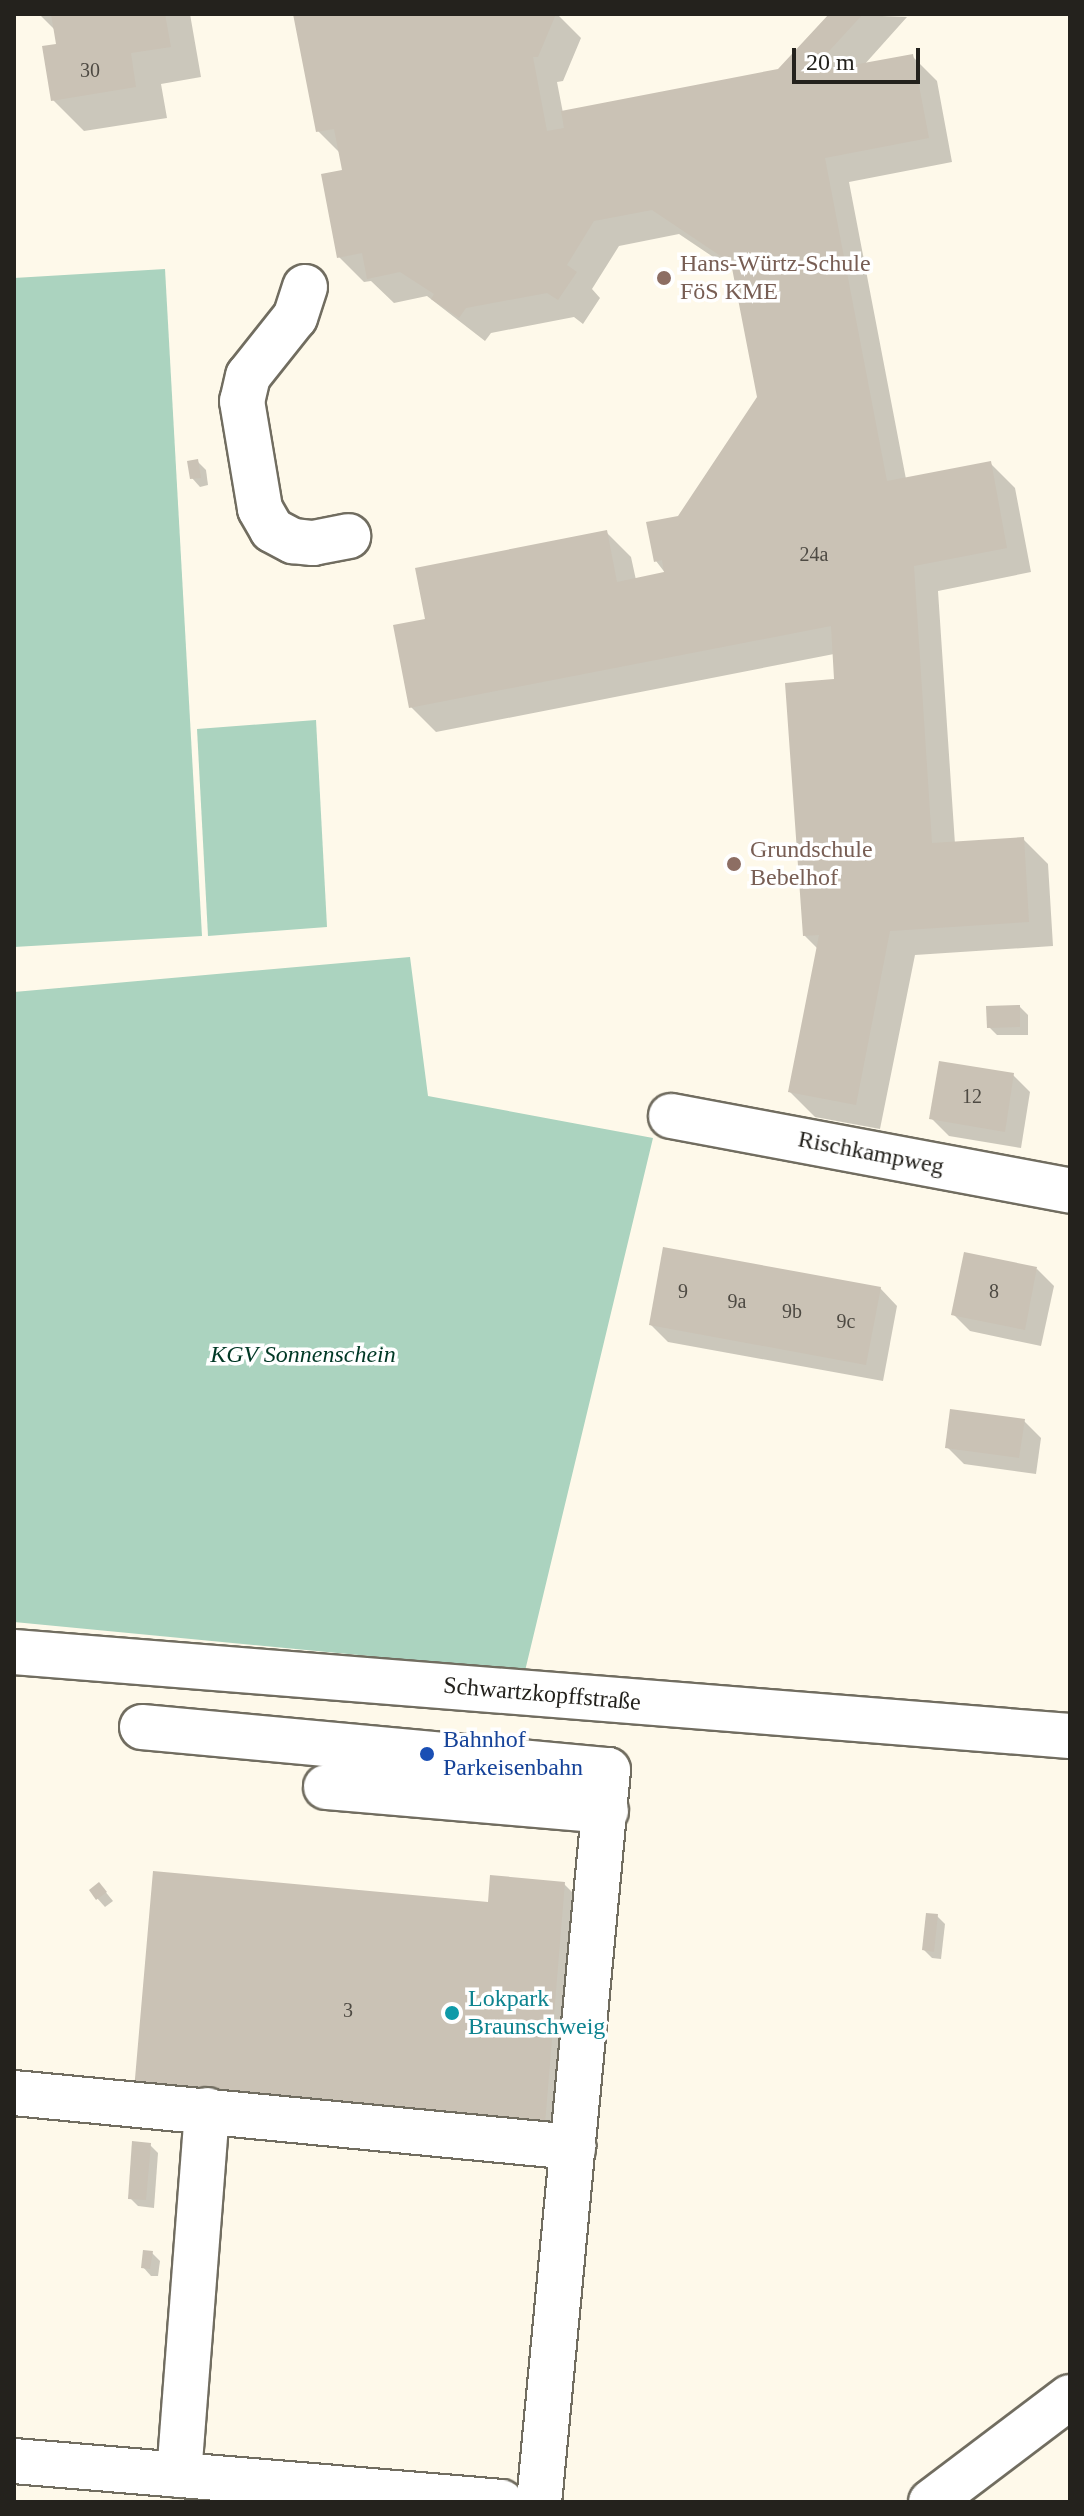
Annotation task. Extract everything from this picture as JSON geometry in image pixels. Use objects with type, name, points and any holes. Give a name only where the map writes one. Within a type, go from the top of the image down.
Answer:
[{"type":"street","points":[[305,287],[295,317],[248,376],[242,401],[260,509],[272,530],[293,541],[313,543],[348,536]]},
{"type":"street","name":"Rischkampweg","points":[[671,1116],[1070,1191]]},
{"type":"street","name":"Schwartzkopffstraße","points":[[14,1652],[1070,1736]]},
{"type":"street","points":[[142,1727],[608,1770],[539,2502]]},
{"type":"street","points":[[326,1787],[606,1811]]},
{"type":"street","points":[[14,2093],[573,2147]]},
{"type":"street","points":[[179,2475],[207,2110]]},
{"type":"street","points":[[931,2502],[1070,2397]]},
{"type":"street","points":[[14,2461],[501,2502]]},
{"type":"green space","points":[[165,269],[202,936],[14,947],[14,278]]},
{"type":"green space","points":[[316,720],[327,927],[208,936],[197,729]]},
{"type":"green space","name":"KGV Sonnenschein","points":[[410,957],[428,1096],[653,1138],[525,1671],[14,1622],[14,992]]},
{"type":"building","points":[[51,14],[165,14],[171,47],[131,53],[136,87],[51,101],[42,46],[56,44]]},
{"type":"building","points":[[293,14],[556,14],[538,57],[533,57],[547,131],[564,128],[561,111],[778,69],[829,14],[863,14],[809,73],[913,54],[929,138],[825,158],[887,481],[991,461],[1007,548],[914,566],[932,843],[1024,837],[1029,922],[890,931],[856,1105],[788,1092],[819,935],[803,936],[785,683],[834,679],[831,626],[409,708],[393,625],[425,619],[415,568],[607,530],[617,582],[664,572],[662,560],[654,562],[646,522],[678,516],[757,397],[731,263],[652,210],[594,221],[567,265],[577,272],[558,300],[547,293],[466,308],[459,318],[431,299],[434,294],[400,272],[367,279],[362,253],[337,258],[321,174],[342,170],[334,129],[316,132]]},
{"type":"building","points":[[198,459],[201,478],[190,479],[187,461]]},
{"type":"building","points":[[1020,1005],[1020,1027],[987,1028],[986,1006]]},
{"type":"building","points":[[939,1061],[1014,1073],[1005,1132],[929,1119]]},
{"type":"building","points":[[663,1247],[881,1287],[866,1365],[649,1325]]},
{"type":"building","points":[[964,1252],[1037,1267],[1025,1330],[951,1315]]},
{"type":"building","points":[[950,1409],[1025,1419],[1019,1458],[945,1448]]},
{"type":"building","name":"Lokpark Braunschweig","points":[[153,1871],[488,1902],[490,1875],[565,1882],[545,2124],[134,2090]]},
{"type":"building","points":[[99,1882],[107,1892],[96,1900],[89,1890]]},
{"type":"building","points":[[926,1913],[938,1914],[934,1952],[922,1950]]},
{"type":"building","points":[[132,2141],[151,2143],[146,2200],[128,2199]]},
{"type":"building","points":[[143,2250],[153,2251],[150,2269],[141,2268]]},
{"type":"place","name":"Hans-Würtz-Schule FöS KME","points":[[664,278]]},
{"type":"place","name":"Grundschule Bebelhof","points":[[734,864]]},
{"type":"place","name":"Bahnhof Parkeisenbahn","points":[[427,1754]]},
{"type":"place","name":"Lokpark Braunschweig","points":[[452,2013]]}]
